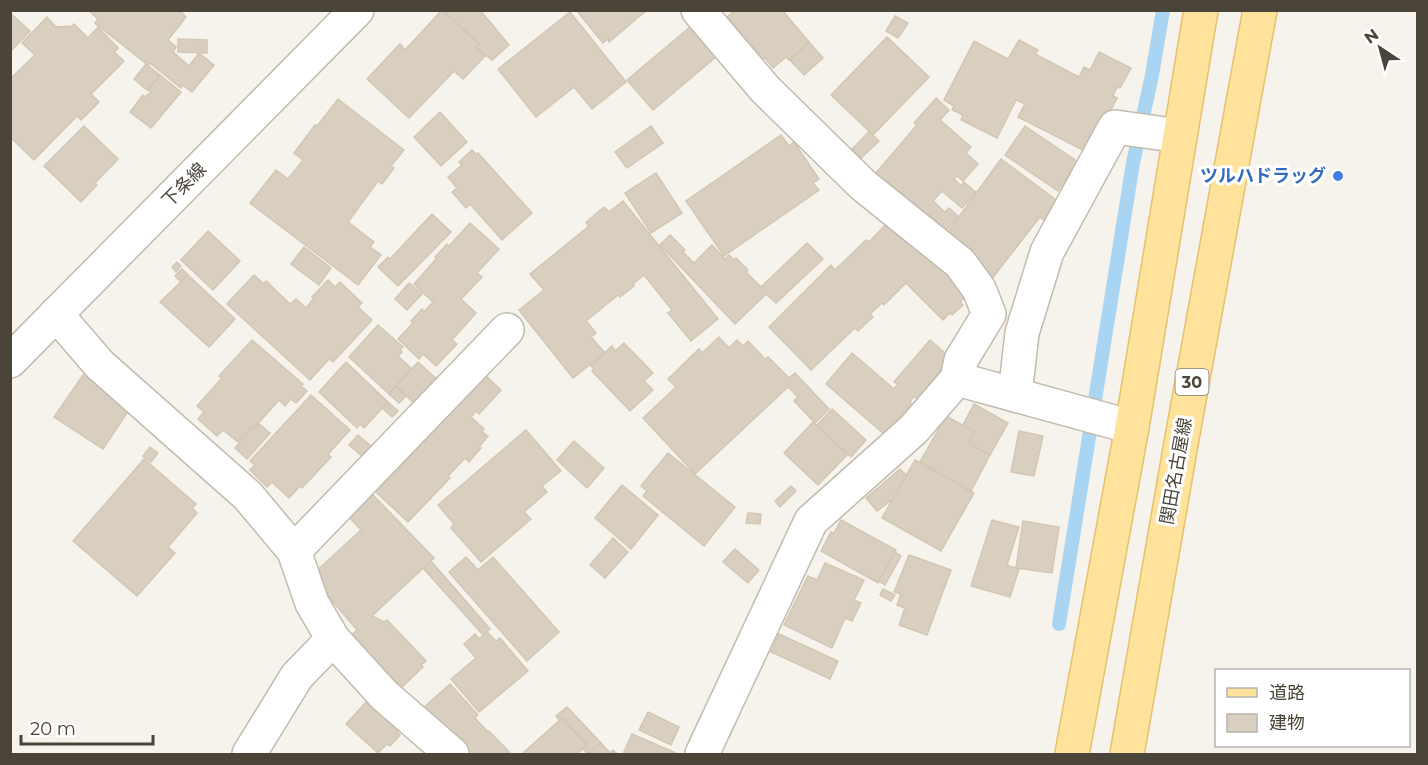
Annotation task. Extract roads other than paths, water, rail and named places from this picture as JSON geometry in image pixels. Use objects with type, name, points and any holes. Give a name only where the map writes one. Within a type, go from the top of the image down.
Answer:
[{"type":"main road","points":[[1072,754],[1132,427],[1202,10]]},
{"type":"main road","name":"関田名古屋線","points":[[1127,754],[1260,10]]},
{"type":"street","name":"下条線","points":[[10,361],[357,10]]},
{"type":"street","points":[[698,10],[765,89],[855,177],[960,263],[979,289],[989,314],[1022,333]]},
{"type":"street","points":[[1015,395],[1022,333],[1047,252],[1115,127],[1180,136]]},
{"type":"street","points":[[56,314],[100,365],[248,496],[294,551],[312,603],[333,639],[384,695],[452,754]]},
{"type":"street","points":[[702,754],[811,521],[914,429],[957,379],[961,360],[989,314]]},
{"type":"street","points":[[294,551],[507,330]]},
{"type":"street","points":[[957,379],[1132,427]]},
{"type":"street","points":[[249,754],[297,676],[333,639]]},
{"type":"waterway","points":[[1059,624],[1133,163],[1163,10]]},
{"type":"place","name":"ツルハドラッグ","points":[[1338,176]]}]
